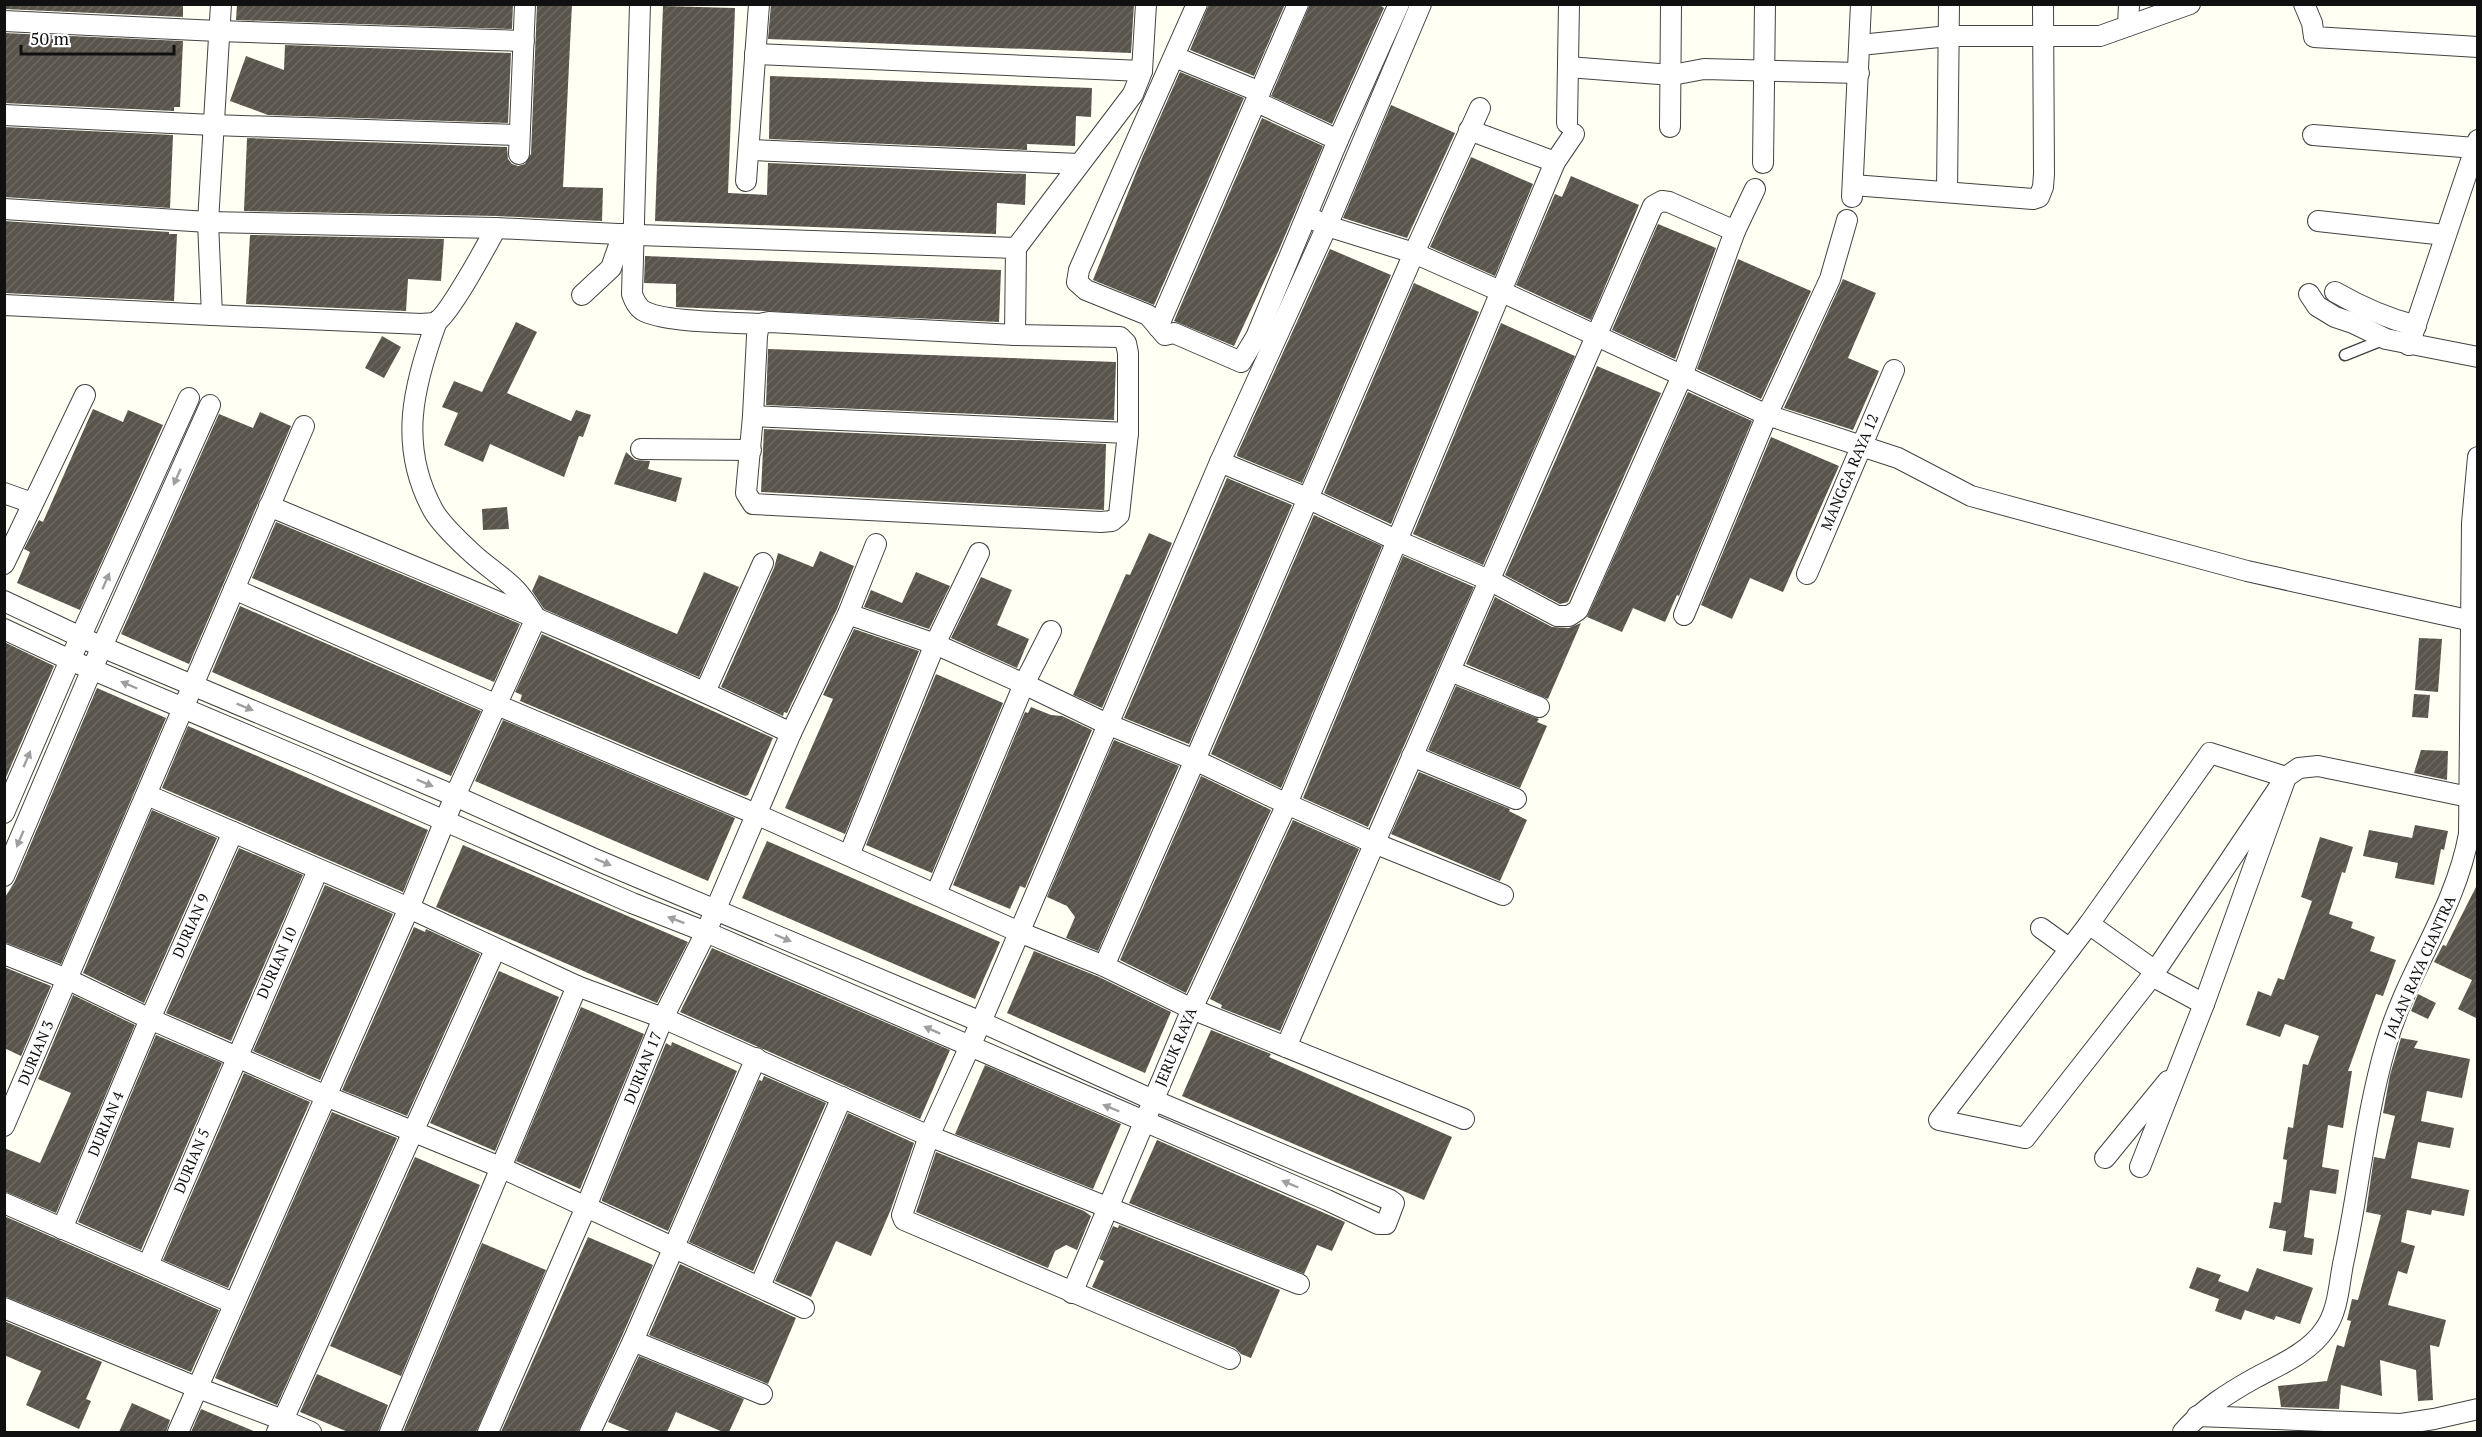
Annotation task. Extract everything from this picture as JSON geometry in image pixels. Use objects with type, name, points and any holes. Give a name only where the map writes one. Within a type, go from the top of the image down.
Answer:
[{"type":"street","points":[[212,315],[208,222],[221,4]]},
{"type":"street","points":[[4,115],[519,144],[525,4]]},
{"type":"street","points":[[640,4],[627,235],[630,286],[641,309],[676,318],[759,324],[769,322],[1015,335],[1116,335],[1126,343],[1128,353],[1128,433],[1119,515],[1112,521],[1101,522],[759,505],[750,502],[747,496],[759,324]]},
{"type":"street","points":[[746,182],[759,4]]},
{"type":"street","points":[[1015,335],[1016,248],[1134,94],[1142,71],[1146,4]]},
{"type":"street","points":[[1197,4],[1077,277],[1081,288],[1147,314],[1166,335],[1174,333],[1241,362],[1256,337],[1338,140],[1400,4]]},
{"type":"street","points":[[1158,327],[1298,4]]},
{"type":"street","points":[[1230,1359],[903,1220],[903,1209],[929,1136],[981,1022],[1220,462],[1327,226],[1421,4]]},
{"type":"street","points":[[1569,4],[1568,67],[1672,75],[1704,69],[1859,73]]},
{"type":"street","points":[[1670,128],[1671,4]]},
{"type":"street","points":[[1763,163],[1765,4]]},
{"type":"street","points":[[1861,4],[1853,191],[1947,192],[2033,199],[2042,194],[2044,174],[2043,4]]},
{"type":"street","points":[[1947,192],[1949,4]]},
{"type":"street","points":[[2128,26],[2129,4]]},
{"type":"street","points":[[1860,45],[1949,36],[2100,36],[2190,4]]},
{"type":"street","points":[[2304,4],[2312,23],[2314,37],[2478,47]]},
{"type":"street","points":[[4,21],[218,32],[524,41]]},
{"type":"street","points":[[755,54],[1142,71]]},
{"type":"street","points":[[1175,57],[1259,97],[1338,140]]},
{"type":"street","name":"JERUK RAYA","points":[[1072,1293],[1192,1008],[1287,804],[1500,291],[1571,129],[1568,67]]},
{"type":"street","points":[[1104,966],[1196,760],[1414,253],[1480,108]]},
{"type":"street","points":[[1469,130],[1555,162]]},
{"type":"street","points":[[2313,135],[2476,144],[2409,345]]},
{"type":"street","points":[[750,150],[1079,164]]},
{"type":"street","points":[[1220,462],[1307,498],[1491,581],[1557,616],[1569,616],[1578,610],[1682,376],[1735,231],[1755,189]]},
{"type":"street","points":[[1286,1047],[1653,206],[1662,201],[1669,202],[1735,231]]},
{"type":"street","points":[[4,209],[208,222],[496,228],[627,235],[1016,248]]},
{"type":"street","points":[[1307,216],[1327,226],[1414,253],[1767,415],[1917,466],[1952,488],[1971,496],[2247,571],[2472,621]]},
{"type":"street","points":[[1684,615],[1767,415],[1830,279],[1847,220]]},
{"type":"street","points":[[2318,221],[2445,235]]},
{"type":"street","points":[[496,228],[466,280],[437,321],[418,375],[413,414],[412,449],[417,473],[434,512],[472,553],[516,590],[536,618]]},
{"type":"street","points":[[582,295],[611,268],[627,235]]},
{"type":"street","points":[[2335,292],[2379,315],[2416,326]]},
{"type":"street","points":[[2309,294],[2317,306],[2334,317],[2353,323],[2386,339],[2478,357]]},
{"type":"street","points":[[4,304],[422,324],[437,321]]},
{"type":"street","name":"MANGGA RAYA 12","points":[[1807,574],[1894,370]]},
{"type":"street","points":[[4,564],[85,395]]},
{"type":"street","points":[[4,876],[92,669],[210,405]]},
{"type":"street","points":[[4,813],[70,660],[185,406],[201,423]]},
{"type":"street","points":[[753,416],[1128,433]]},
{"type":"street","name":"DURIAN 3","points":[[4,1126],[147,795],[191,685],[304,426]]},
{"type":"street","points":[[641,449],[751,450]]},
{"type":"street","name":"JALAN RAYA CIANTRA","points":[[2182,1432],[2197,1416],[2227,1395],[2299,1353],[2324,1330],[2333,1314],[2349,1236],[2370,1108],[2386,1044],[2400,1007],[2457,884],[2469,834],[2472,523],[2478,458]]},
{"type":"street","points":[[4,493],[32,503]]},
{"type":"street","points":[[269,506],[536,618],[705,692],[791,733]]},
{"type":"street","name":"DURIAN 17","points":[[488,1432],[586,1207],[663,1018],[706,932],[758,815],[791,733],[848,614],[876,544]]},
{"type":"street","points":[[849,855],[935,644],[979,553]]},
{"type":"street","points":[[705,692],[763,563]]},
{"type":"street","points":[[234,589],[497,705],[758,815],[1019,932],[1104,966],[1192,1008],[1464,1119]]},
{"type":"street","points":[[4,601],[102,647],[455,796],[597,860],[981,1022],[1153,1100],[1390,1200],[1394,1208],[1386,1224],[1382,1226],[1327,1200],[706,932],[632,903],[70,660],[4,629]]},
{"type":"street","points":[[848,614],[935,644],[1107,724],[1196,760],[1374,843],[1503,895]]},
{"type":"street","points":[[178,1432],[409,908],[444,821],[536,618]]},
{"type":"street","points":[[936,894],[1024,684],[1051,631]]},
{"type":"street","points":[[1450,671],[1539,707]]},
{"type":"street","points":[[315,764],[324,740]]},
{"type":"street","points":[[2286,777],[2210,753],[2089,924],[1939,1120],[2025,1138],[2153,974],[2286,777],[2299,768],[2318,766],[2469,797]]},
{"type":"street","points":[[1412,756],[1516,800]]},
{"type":"street","points":[[2140,1167],[2204,1004],[2286,777]]},
{"type":"street","points":[[147,795],[409,908],[495,950],[577,986],[663,1018],[929,1136],[1299,1284]]},
{"type":"street","name":"DURIAN 9","points":[[150,1019],[233,832]]},
{"type":"street","name":"DURIAN 10","points":[[236,1057],[318,870]]},
{"type":"street","points":[[2089,924],[2153,974],[2204,1004]]},
{"type":"street","points":[[2041,928],[2070,949]]},
{"type":"street","points":[[280,1426],[495,950]]},
{"type":"street","points":[[4,954],[67,979],[150,1019],[326,1096],[500,1167],[804,1308]]},
{"type":"street","points":[[390,1432],[577,986]]},
{"type":"street","name":"DURIAN 4","points":[[62,1229],[150,1019]]},
{"type":"street","name":"DURIAN 5","points":[[148,1265],[236,1057]]},
{"type":"street","points":[[590,1432],[633,1341],[756,1058]]},
{"type":"street","points":[[2105,1158],[2179,1068]]},
{"type":"street","points":[[760,1286],[842,1097]]},
{"type":"street","points":[[1327,1200],[1336,1177]]},
{"type":"street","points":[[4,1203],[234,1303]]},
{"type":"street","points":[[4,1308],[198,1388],[280,1426],[311,1432]]},
{"type":"street","points":[[633,1341],[762,1394]]},
{"type":"street","points":[[2197,1416],[2238,1424],[2435,1426],[2478,1408]]},
{"type":"lane","points":[[2345,356],[2386,339]]},
{"type":"building","points":[[4,4],[183,4],[183,17],[4,9]]},
{"type":"building","points":[[237,4],[513,4],[512,29],[236,20]]},
{"type":"building","points":[[537,4],[572,4],[563,187],[603,188],[602,221],[496,216],[244,211],[247,138],[507,147],[508,159],[512,164],[518,166],[525,164],[531,154]]},
{"type":"building","points":[[771,4],[1134,4],[1131,53],[768,39]]},
{"type":"building","points":[[1209,4],[1285,4],[1254,76],[1190,50]]},
{"type":"building","points":[[1310,4],[1378,4],[1384,8],[1332,124],[1271,96]]},
{"type":"building","points":[[663,6],[735,8],[728,193],[767,195],[768,163],[1026,174],[1025,205],[997,203],[996,234],[655,221]]},
{"type":"building","points":[[4,33],[183,41],[180,107],[174,107],[174,111],[4,103]]},
{"type":"building","points":[[285,45],[511,53],[508,123],[268,115],[230,101],[246,56],[284,70]]},
{"type":"building","points":[[1180,72],[1244,98],[1154,305],[1093,280],[1142,158]]},
{"type":"building","points":[[770,76],[1092,88],[1091,117],[1076,116],[1075,146],[1027,144],[1027,150],[769,139]]},
{"type":"building","points":[[1391,105],[1455,133],[1407,238],[1343,218]]},
{"type":"building","points":[[1262,118],[1323,146],[1278,252],[1234,346],[1174,321]]},
{"type":"building","points":[[4,127],[173,135],[170,208],[4,197]]},
{"type":"building","points":[[1471,157],[1533,184],[1495,276],[1430,247]]},
{"type":"building","points":[[1571,176],[1639,205],[1591,320],[1516,285],[1555,194],[1562,197]]},
{"type":"building","points":[[4,221],[177,234],[174,301],[4,293]]},
{"type":"building","points":[[1658,224],[1716,248],[1675,359],[1612,330]]},
{"type":"building","points":[[250,235],[444,239],[441,281],[408,279],[406,311],[246,304]]},
{"type":"building","points":[[1330,249],[1391,275],[1302,483],[1237,456],[1237,454]]},
{"type":"building","points":[[645,256],[1001,270],[999,322],[676,307],[676,284],[644,283]]},
{"type":"building","points":[[1738,259],[1811,291],[1761,399],[1697,369]]},
{"type":"building","points":[[1843,279],[1876,293],[1848,358],[1879,371],[1853,430],[1784,408]]},
{"type":"building","points":[[1414,283],[1479,312],[1391,524],[1324,493]]},
{"type":"building","points":[[516,322],[537,332],[507,393],[571,421],[576,410],[591,415],[583,437],[579,436],[564,477],[490,444],[483,462],[444,445],[458,413],[442,407],[454,381],[482,392]]},
{"type":"building","points":[[1501,323],[1575,356],[1483,565],[1413,534]]},
{"type":"building","points":[[382,336],[401,347],[384,378],[365,368]]},
{"type":"building","points":[[768,349],[1116,362],[1114,420],[766,405]]},
{"type":"building","points":[[1597,366],[1661,393],[1568,602],[1560,604],[1505,575]]},
{"type":"building","points":[[1688,392],[1752,421],[1679,596],[1677,595],[1665,622],[1633,608],[1622,632],[1587,617]]},
{"type":"building","points":[[93,409],[123,422],[128,410],[163,425],[80,610],[17,583],[30,552],[24,549],[39,520],[43,522]]},
{"type":"building","points":[[260,412],[291,426],[189,664],[121,634],[219,414],[253,428]]},
{"type":"building","points":[[764,429],[1106,444],[1104,510],[761,492]]},
{"type":"building","points":[[1771,437],[1839,466],[1783,592],[1750,578],[1732,619],[1701,605]]},
{"type":"building","points":[[626,452],[635,460],[650,461],[648,469],[682,478],[676,502],[614,484]]},
{"type":"building","points":[[1227,478],[1292,505],[1189,744],[1124,718]]},
{"type":"building","points":[[507,507],[509,529],[483,530],[482,509]]},
{"type":"building","points":[[1314,515],[1382,546],[1281,788],[1211,754]]},
{"type":"building","points":[[276,522],[520,624],[494,682],[252,578]]},
{"type":"building","points":[[1149,533],[1172,543],[1102,708],[1073,695],[1126,574],[1130,575]]},
{"type":"building","points":[[820,551],[854,566],[837,609],[787,713],[784,712],[783,716],[721,687],[774,568],[778,553],[813,567]]},
{"type":"building","points":[[1403,556],[1474,587],[1368,827],[1303,798]]},
{"type":"building","points":[[704,572],[739,587],[699,677],[544,609],[532,591],[539,575],[677,634]]},
{"type":"building","points":[[916,572],[950,586],[929,629],[864,607],[871,590],[902,603]]},
{"type":"building","points":[[981,577],[1012,590],[997,625],[1029,639],[1017,668],[951,638]]},
{"type":"building","points":[[1495,597],[1552,627],[1569,628],[1581,623],[1548,699],[1466,664]]},
{"type":"building","points":[[240,606],[481,711],[451,776],[212,672]]},
{"type":"building","points":[[854,629],[919,651],[845,834],[785,808],[833,699],[823,695]]},
{"type":"building","points":[[542,634],[773,738],[748,795],[745,796],[520,701],[522,695],[515,692]]},
{"type":"building","points":[[2419,638],[2442,639],[2438,692],[2415,690]]},
{"type":"building","points":[[4,642],[54,666],[4,782]]},
{"type":"building","points":[[936,674],[1003,703],[932,873],[866,845]]},
{"type":"building","points":[[1456,686],[1539,719],[1537,722],[1547,726],[1520,788],[1428,750]]},
{"type":"building","points":[[97,688],[166,718],[61,964],[4,942],[4,899],[15,881]]},
{"type":"building","points":[[2414,694],[2430,695],[2428,718],[2412,717]]},
{"type":"building","points":[[1031,707],[1051,715],[1062,716],[1092,730],[1025,888],[1020,886],[1010,909],[953,885],[1025,712],[1028,713]]},
{"type":"building","points":[[503,720],[735,818],[708,881],[475,781]]},
{"type":"building","points":[[188,726],[428,830],[403,892],[162,788]]},
{"type":"building","points":[[1114,740],[1179,766],[1098,951],[1066,938],[1075,917],[1067,906],[1047,897]]},
{"type":"building","points":[[2421,750],[2448,751],[2447,780],[2414,773]]},
{"type":"building","points":[[1419,772],[1510,809],[1509,811],[1527,820],[1500,881],[1391,834]]},
{"type":"building","points":[[1201,776],[1271,810],[1186,993],[1120,960]]},
{"type":"building","points":[[152,810],[217,838],[144,1003],[83,973]]},
{"type":"building","points":[[1293,820],[1359,849],[1280,1031],[1221,1008],[1222,1005],[1210,999]]},
{"type":"building","points":[[2415,825],[2448,831],[2444,850],[2441,849],[2434,885],[2395,878],[2398,863],[2363,856],[2369,830],[2412,838]]},
{"type":"building","points":[[2320,837],[2353,847],[2345,873],[2342,872],[2329,914],[2353,922],[2351,928],[2375,937],[2370,951],[2396,960],[2383,996],[2376,994],[2348,1071],[2352,1071],[2343,1128],[2328,1125],[2322,1167],[2339,1170],[2336,1194],[2310,1190],[2304,1237],[2314,1239],[2312,1255],[2283,1251],[2286,1231],[2269,1228],[2274,1202],[2281,1203],[2287,1160],[2283,1159],[2288,1127],[2293,1128],[2303,1064],[2308,1065],[2319,1036],[2285,1024],[2280,1037],[2246,1025],[2258,991],[2271,996],[2278,978],[2284,980],[2312,901],[2301,897]]},
{"type":"building","points":[[767,841],[1000,942],[975,999],[742,898]]},
{"type":"building","points":[[463,845],[688,942],[657,1003],[436,907]]},
{"type":"building","points":[[239,848],[303,875],[231,1041],[166,1013]]},
{"type":"building","points":[[2478,883],[2478,1019],[2458,1009],[2472,980],[2434,962],[2443,945],[2446,946]]},
{"type":"building","points":[[325,885],[393,914],[320,1080],[253,1051]]},
{"type":"building","points":[[414,927],[425,932],[426,929],[480,954],[407,1116],[342,1090]]},
{"type":"building","points":[[712,948],[950,1050],[920,1119],[680,1012]]},
{"type":"building","points":[[1034,951],[1099,977],[1171,1012],[1145,1073],[1007,1013]]},
{"type":"building","points":[[4,967],[51,986],[21,1056],[4,1048]]},
{"type":"building","points":[[499,971],[559,997],[495,1151],[430,1123]]},
{"type":"building","points":[[2418,994],[2436,1003],[2428,1019],[2411,1011]]},
{"type":"building","points":[[73,995],[135,1025],[56,1213],[4,1191],[4,1148],[40,1163],[71,1093],[38,1079]]},
{"type":"building","points":[[581,1007],[644,1034],[580,1189],[516,1161]]},
{"type":"building","points":[[1211,1030],[1271,1054],[1269,1057],[1452,1137],[1424,1200],[1182,1096]]},
{"type":"building","points":[[156,1035],[222,1063],[141,1250],[78,1222]]},
{"type":"building","points":[[2401,1038],[2418,1041],[2414,1048],[2470,1059],[2462,1098],[2427,1091],[2421,1121],[2454,1128],[2450,1148],[2418,1142],[2411,1178],[2469,1190],[2464,1216],[2432,1210],[2431,1215],[2407,1210],[2401,1242],[2415,1246],[2407,1274],[2398,1271],[2388,1305],[2446,1320],[2439,1347],[2430,1345],[2433,1400],[2418,1401],[2416,1370],[2380,1360],[2382,1396],[2341,1385],[2339,1409],[2281,1407],[2278,1386],[2327,1381],[2337,1345],[2344,1347],[2351,1321],[2347,1320],[2352,1299],[2358,1300],[2381,1215],[2366,1212],[2374,1157],[2385,1159],[2395,1116],[2383,1113],[2390,1075]]},
{"type":"building","points":[[672,1042],[737,1071],[668,1231],[602,1199],[666,1043],[671,1046]]},
{"type":"building","points":[[985,1065],[1121,1124],[1093,1189],[955,1134]]},
{"type":"building","points":[[244,1073],[310,1102],[228,1288],[163,1260]]},
{"type":"building","points":[[764,1076],[826,1103],[753,1271],[689,1242],[759,1080],[762,1081]]},
{"type":"building","points":[[332,1112],[397,1138],[277,1405],[215,1378]]},
{"type":"building","points":[[848,1113],[914,1143],[891,1209],[871,1256],[836,1241],[811,1297],[775,1281]]},
{"type":"building","points":[[1157,1140],[1345,1222],[1332,1251],[1317,1245],[1304,1274],[1129,1203]]},
{"type":"building","points":[[936,1152],[1084,1211],[1091,1216],[1077,1250],[1066,1245],[1055,1251],[1048,1268],[916,1212]]},
{"type":"building","points":[[415,1157],[480,1185],[401,1376],[330,1346]]},
{"type":"building","points":[[4,1216],[219,1310],[191,1372],[4,1296]]},
{"type":"building","points":[[1119,1225],[1280,1290],[1251,1358],[1241,1354],[1235,1348],[1092,1287],[1104,1261],[1099,1259],[1113,1226],[1118,1228]]},
{"type":"building","points":[[588,1237],[653,1265],[622,1336],[578,1432],[501,1432]]},
{"type":"building","points":[[482,1243],[546,1270],[476,1432],[403,1432]]},
{"type":"building","points":[[680,1264],[796,1318],[768,1384],[649,1335]]},
{"type":"building","points":[[2197,1267],[2221,1275],[2218,1281],[2248,1292],[2257,1268],[2313,1288],[2300,1324],[2276,1316],[2274,1320],[2245,1310],[2241,1320],[2215,1311],[2219,1299],[2189,1288]]},
{"type":"building","points":[[4,1321],[102,1362],[86,1399],[91,1401],[79,1429],[26,1405],[41,1371],[4,1355]]},
{"type":"building","points":[[639,1356],[744,1399],[729,1432],[723,1432],[676,1412],[667,1432],[632,1432],[608,1422]]},
{"type":"building","points":[[317,1374],[388,1405],[378,1432],[348,1432],[300,1412]]},
{"type":"building","points":[[132,1403],[170,1420],[166,1432],[119,1432]]},
{"type":"building","points":[[201,1409],[256,1432],[191,1432]]}]
